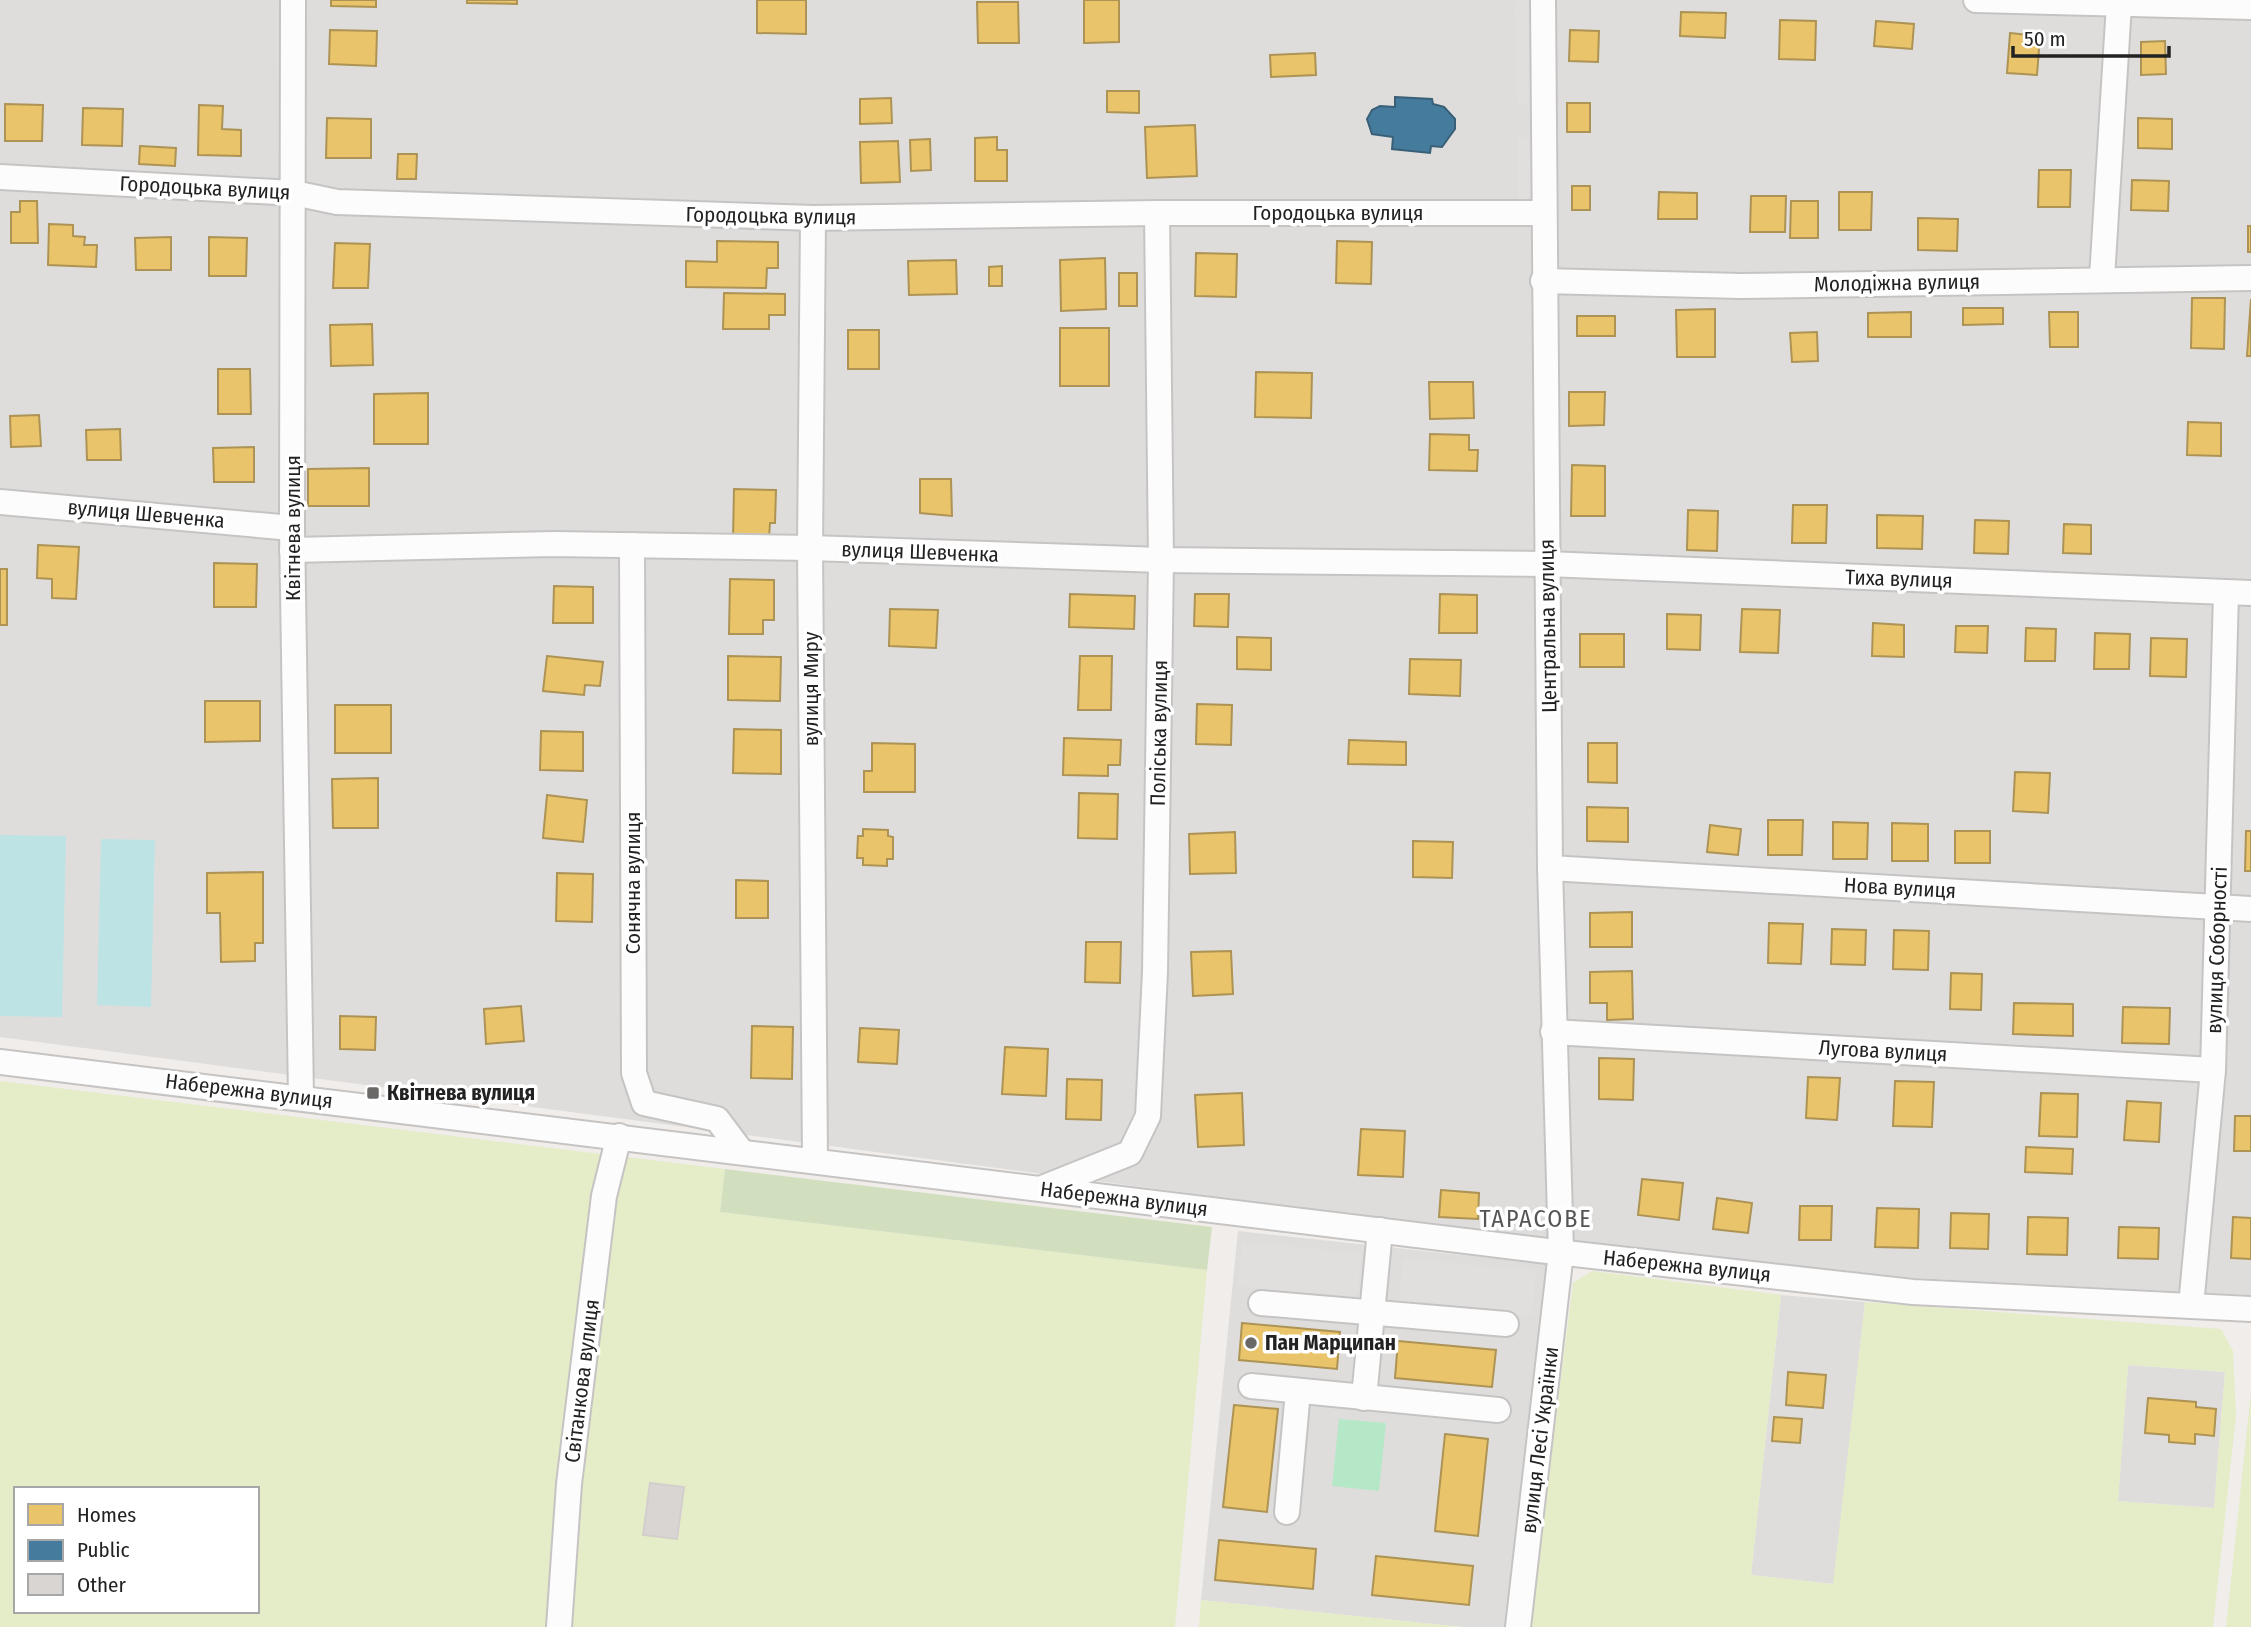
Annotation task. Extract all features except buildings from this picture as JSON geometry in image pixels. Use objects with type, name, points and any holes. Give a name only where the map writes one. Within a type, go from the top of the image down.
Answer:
[{"type":"street","name":"Квітнева вулиця","points":[[293,0],[292,539],[302,1097]]},
{"type":"street","name":"Центральна вулиця","points":[[1542,0],[1550,868],[1561,1252]]},
{"type":"street","points":[[1976,0],[2119,4],[2167,2],[2251,7]]},
{"type":"street","points":[[2102,278],[2119,4]]},
{"type":"street","name":"Городоцька вулиця","points":[[0,177],[294,192],[337,202],[813,218],[1157,213],[1543,213]]},
{"type":"street","name":"Поліська вулиця","points":[[1041,1188],[1130,1153],[1148,1116],[1155,958],[1161,561],[1157,213]]},
{"type":"street","name":"вулиця Миру","points":[[813,218],[810,548],[815,1160]]},
{"type":"street","name":"Молодіжна вулиця","points":[[1543,281],[1741,286],[2102,278],[2251,278]]},
{"type":"street","name":"вулиця Шевченка","points":[[0,502],[292,539],[810,548],[1161,561],[1547,564]]},
{"type":"street","name":"Сонячна вулиця","points":[[632,545],[634,1073],[644,1103],[717,1119],[741,1151]]},
{"type":"street","name":"Тиха вулиця","points":[[1547,564],[2251,593]]},
{"type":"street","name":"вулиця Соборності","points":[[2191,1306],[2213,1070],[2226,593]]},
{"type":"street","name":"Нова вулиця","points":[[1550,868],[2251,909]]},
{"type":"street","name":"Лугова вулиця","points":[[1553,1032],[2213,1070]]},
{"type":"street","name":"Набережна вулиця","points":[[0,1062],[1561,1252],[1913,1292],[2251,1309]]},
{"type":"street","name":"Світанкова вулиця","points":[[559,1627],[569,1484],[604,1196],[619,1136]]},
{"type":"street","points":[[1364,1398],[1380,1230]]},
{"type":"street","name":"вулиця Лесі Українки","points":[[1518,1627],[1561,1252]]},
{"type":"street","points":[[1261,1303],[1506,1324]]},
{"type":"street","points":[[1251,1386],[1498,1410]]},
{"type":"street","points":[[1287,1512],[1298,1391]]},
{"type":"shaded area","points":[[0,0],[2251,0],[2251,1295],[1915,1278],[1569,1243],[0,1037]]},
{"type":"shaded area","points":[[1343,0],[1515,0],[1518,201],[1341,198]]},
{"type":"shaded area","points":[[1515,0],[1534,0],[1535,104],[1517,104]]},
{"type":"shaded area","points":[[1517,137],[1536,138],[1536,194],[1518,201]]},
{"type":"shaded area","points":[[1238,1231],[1546,1264],[1508,1627],[1462,1627],[1201,1600]]},
{"type":"shaded area","points":[[1242,1242],[1361,1253],[1357,1298],[1238,1286]]},
{"type":"shaded area","points":[[1403,1258],[1536,1271],[1532,1315],[1399,1302]]},
{"type":"shaded area","points":[[1781,1295],[1865,1302],[1834,1584],[1751,1575]]},
{"type":"shaded area","points":[[2128,1365],[2225,1372],[2214,1508],[2118,1501]]},
{"type":"green space","points":[[0,1081],[725,1169],[720,1212],[1207,1270],[1175,1627],[0,1627]]},
{"type":"green space","points":[[725,1169],[1212,1227],[1207,1270],[720,1212]]},
{"type":"green space","points":[[1592,1271],[1781,1295],[1751,1575],[1833,1584],[1865,1302],[2221,1329],[2233,1351],[2236,1416],[2213,1627],[1529,1627],[1573,1283]],"holes":[[[2128,1365],[2225,1372],[2214,1508],[2118,1501]]]},
{"type":"green space","points":[[2251,1392],[2251,1627],[2226,1627]]},
{"type":"green space","points":[[1339,1419],[1386,1423],[1379,1491],[1332,1486]]},
{"type":"green space","points":[[1201,1600],[1462,1627],[1199,1627]]},
{"type":"water","points":[[0,835],[66,836],[62,1017],[0,1016]]},
{"type":"water","points":[[101,839],[155,840],[151,1007],[97,1005]]},
{"type":"place","name":"Квітнева вулиця","points":[[373,1093]]},
{"type":"place","name":"Пан Марципан","points":[[1251,1343]]},
{"type":"district","name":"ТАРАСОВЕ","points":[[1536,1219]]}]
